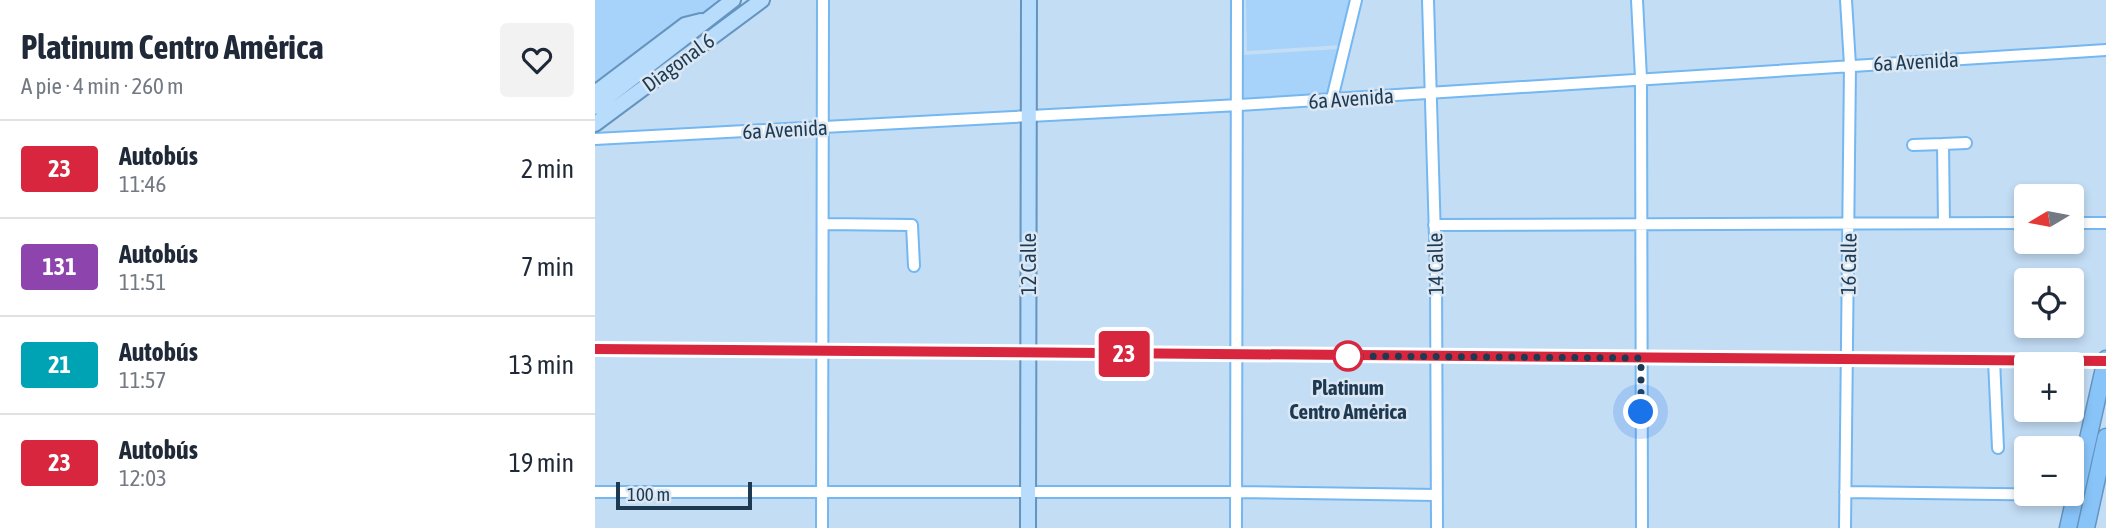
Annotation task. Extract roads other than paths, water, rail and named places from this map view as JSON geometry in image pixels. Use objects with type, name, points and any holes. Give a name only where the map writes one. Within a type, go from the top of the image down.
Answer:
[{"type":"highway","points":[[2084,459],[2106,360]]},
{"type":"highway","points":[[2086,528],[2106,438]]},
{"type":"highway","points":[[2068,528],[2073,506]]},
{"type":"main road","name":"Diagonal 6","points":[[706,20],[733,0]]},
{"type":"main road","name":"Diagonal 6","points":[[596,118],[762,0]]},
{"type":"main road","name":"12 Calle","points":[[1028,528],[1029,0]]},
{"type":"main road","points":[[595,93],[685,25],[706,20]]},
{"type":"main road","points":[[596,118],[706,20]]},
{"type":"street","points":[[822,528],[823,0]]},
{"type":"street","points":[[1236,528],[1239,105],[1237,0]]},
{"type":"street","points":[[1332,99],[1356,0]]},
{"type":"street","name":"14 Calle","points":[[1428,0],[1433,92],[1437,528]]},
{"type":"street","points":[[1637,0],[1641,78],[1642,528]]},
{"type":"street","name":"16 Calle","points":[[1845,528],[1850,65],[1846,0]]},
{"type":"street","name":"6a Avenida","points":[[595,139],[1239,105],[2106,50]]},
{"type":"street","points":[[1913,145],[1966,143]]},
{"type":"street","points":[[1943,144],[1944,223]]},
{"type":"street","points":[[1434,225],[2014,223]]},
{"type":"street","points":[[2084,223],[2106,223]]},
{"type":"street","points":[[823,224],[912,225],[914,266]]},
{"type":"street","points":[[595,349],[2106,360]]},
{"type":"street","points":[[1994,360],[1998,447]]},
{"type":"street","points":[[595,492],[1236,492],[1436,495]]},
{"type":"street","points":[[1845,492],[2014,494]]},
{"type":"place","name":"Platinum Centro Amėrica","points":[[1348,356]]}]
